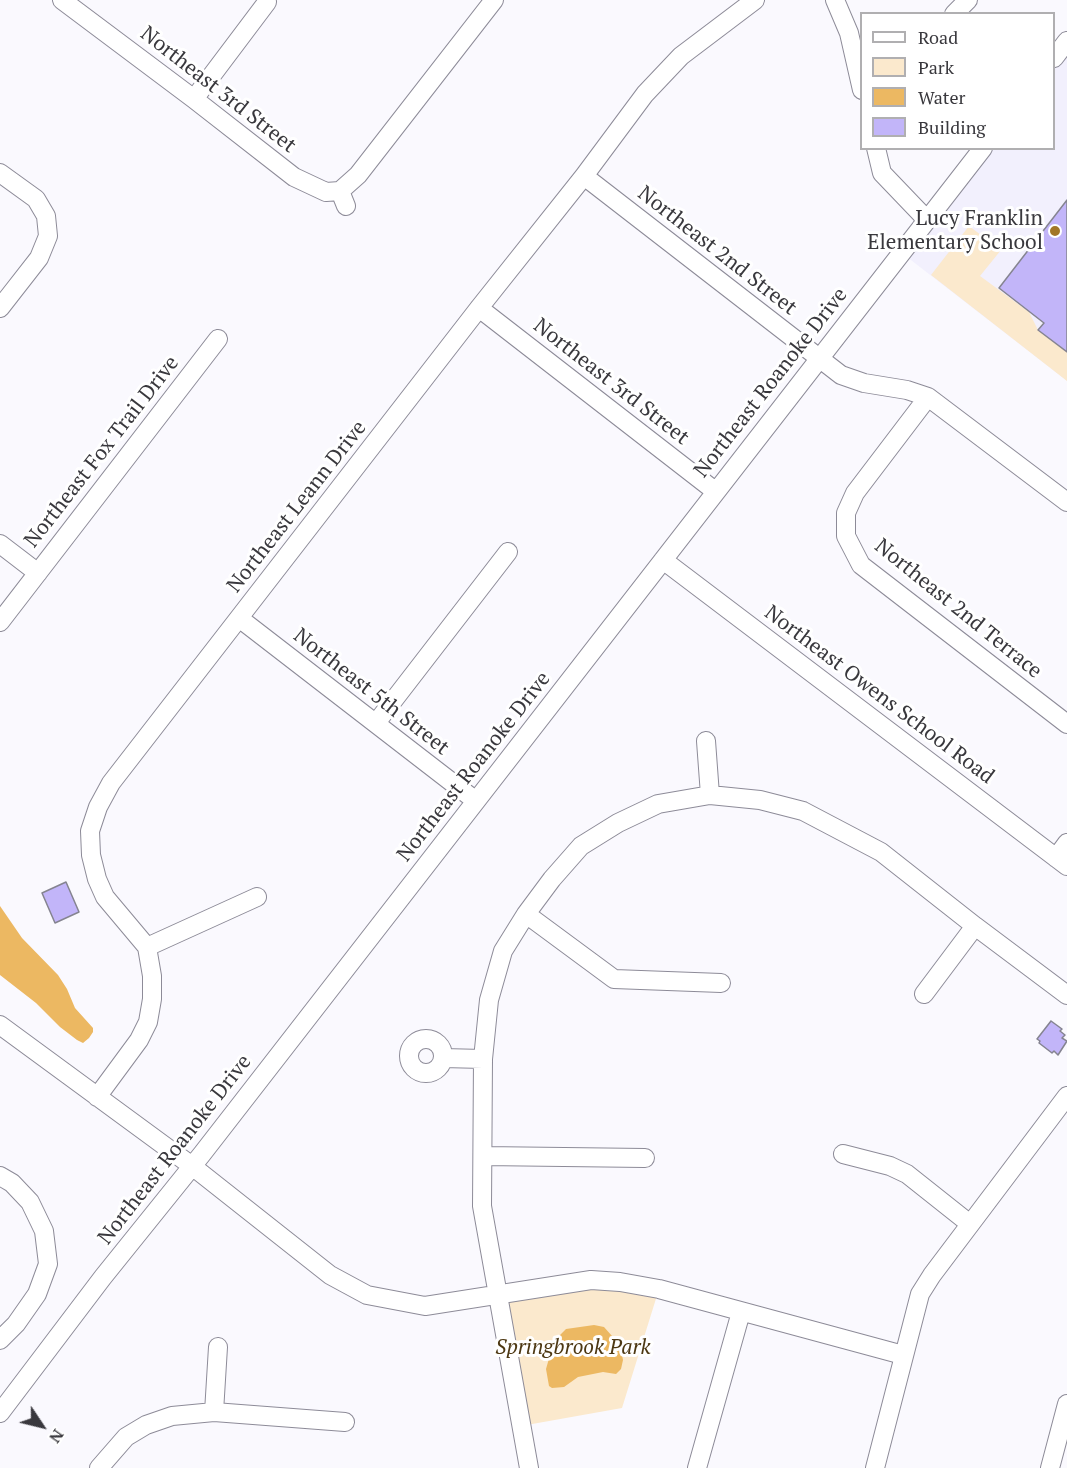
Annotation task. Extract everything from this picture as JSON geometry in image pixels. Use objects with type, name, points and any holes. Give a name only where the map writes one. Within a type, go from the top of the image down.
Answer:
[{"type":"street","name":"Northeast 3rd Street","points":[[62,0],[294,177],[343,199],[358,175],[494,0]]},
{"type":"street","name":"Northeast Leann Drive","points":[[147,947],[105,897],[97,879],[91,855],[90,831],[98,807],[111,783],[584,176],[645,94],[681,56],[755,0]]},
{"type":"street","points":[[835,0],[857,54],[860,81]]},
{"type":"street","points":[[956,12],[968,0]]},
{"type":"street","points":[[194,99],[267,2]]},
{"type":"street","points":[[1055,56],[1067,41]]},
{"type":"street","points":[[876,150],[882,173],[927,219]]},
{"type":"street","name":"Northeast Roanoke Drive","points":[[0,1413],[103,1277],[477,801],[981,150]]},
{"type":"street","points":[[0,173],[36,200],[46,216],[48,236],[39,258],[0,308]]},
{"type":"street","name":"Northeast 2nd Street","points":[[584,176],[841,375],[864,383],[907,390],[928,397],[1067,502]]},
{"type":"street","name":"Northeast 3rd Street","points":[[479,308],[715,491]]},
{"type":"street","name":"Northeast Fox Trail Drive","points":[[0,622],[218,339]]},
{"type":"street","name":"Northeast 2nd Terrace","points":[[928,397],[855,493],[846,513],[846,536],[861,565],[1067,723]]},
{"type":"street","points":[[0,544],[38,573]]},
{"type":"street","points":[[376,723],[507,552]]},
{"type":"street","name":"Northeast Owens School Road","points":[[663,560],[1063,856]]},
{"type":"street","name":"Northeast 5th Street","points":[[239,618],[477,801]]},
{"type":"street","points":[[706,741],[710,795]]},
{"type":"street","points":[[529,1468],[482,1206],[483,1059],[489,1000],[503,951],[526,914],[581,846],[618,823],[658,804],[710,795],[759,800],[803,811],[881,852],[1067,995]]},
{"type":"street","points":[[97,1096],[140,1040],[148,1022],[152,999],[152,976],[147,947],[256,897]]},
{"type":"street","points":[[526,914],[614,979],[721,983]]},
{"type":"street","points":[[924,994],[975,926]]},
{"type":"street","points":[[0,1024],[192,1166],[330,1275],[367,1295],[425,1306],[591,1280],[620,1282],[659,1289],[903,1355]]},
{"type":"street","points":[[443,1058],[483,1059]]},
{"type":"street","points":[[874,1468],[920,1294],[1067,1095]]},
{"type":"street","points":[[843,1154],[907,1174],[970,1224]]},
{"type":"street","points":[[483,1156],[645,1158]]},
{"type":"street","points":[[0,1176],[12,1183],[30,1202],[44,1231],[48,1264],[37,1294],[16,1324],[0,1340]]},
{"type":"street","points":[[697,1468],[741,1312]]},
{"type":"street","points":[[214,1412],[218,1347]]},
{"type":"street","points":[[1050,1468],[1067,1404]]},
{"type":"street","points":[[99,1468],[126,1437],[146,1425],[172,1416],[214,1412],[345,1422]]},
{"type":"shaded area","points":[[1067,51],[1067,381],[907,257],[991,150],[1055,150],[1055,68]]},
{"type":"green space","points":[[969,226],[1001,250],[980,276],[1029,312],[1038,330],[1067,352],[1067,381],[931,275]]},
{"type":"green space","name":"Springbrook Park","points":[[538,1288],[659,1289],[622,1408],[521,1426],[497,1296]]},
{"type":"water","points":[[0,906],[22,938],[58,975],[75,1008],[93,1028],[89,1038],[83,1043],[60,1027],[36,1003],[0,975]]},
{"type":"water","points":[[594,1325],[604,1327],[620,1345],[623,1360],[621,1369],[616,1374],[603,1372],[578,1377],[564,1387],[549,1386],[546,1369],[554,1341],[566,1329]]},
{"type":"building","name":"Lucy Franklin Elementary School","points":[[1067,200],[1067,352],[1038,330],[1044,323],[999,288]]},
{"type":"building","points":[[66,882],[79,912],[55,923],[42,893]]},
{"type":"building","points":[[1051,1021],[1062,1029],[1060,1031],[1065,1035],[1062,1038],[1067,1041],[1058,1055],[1054,1051],[1052,1053],[1037,1039]]},
{"type":"place","name":"Lucy Franklin Elementary School","points":[[1055,231]]}]
